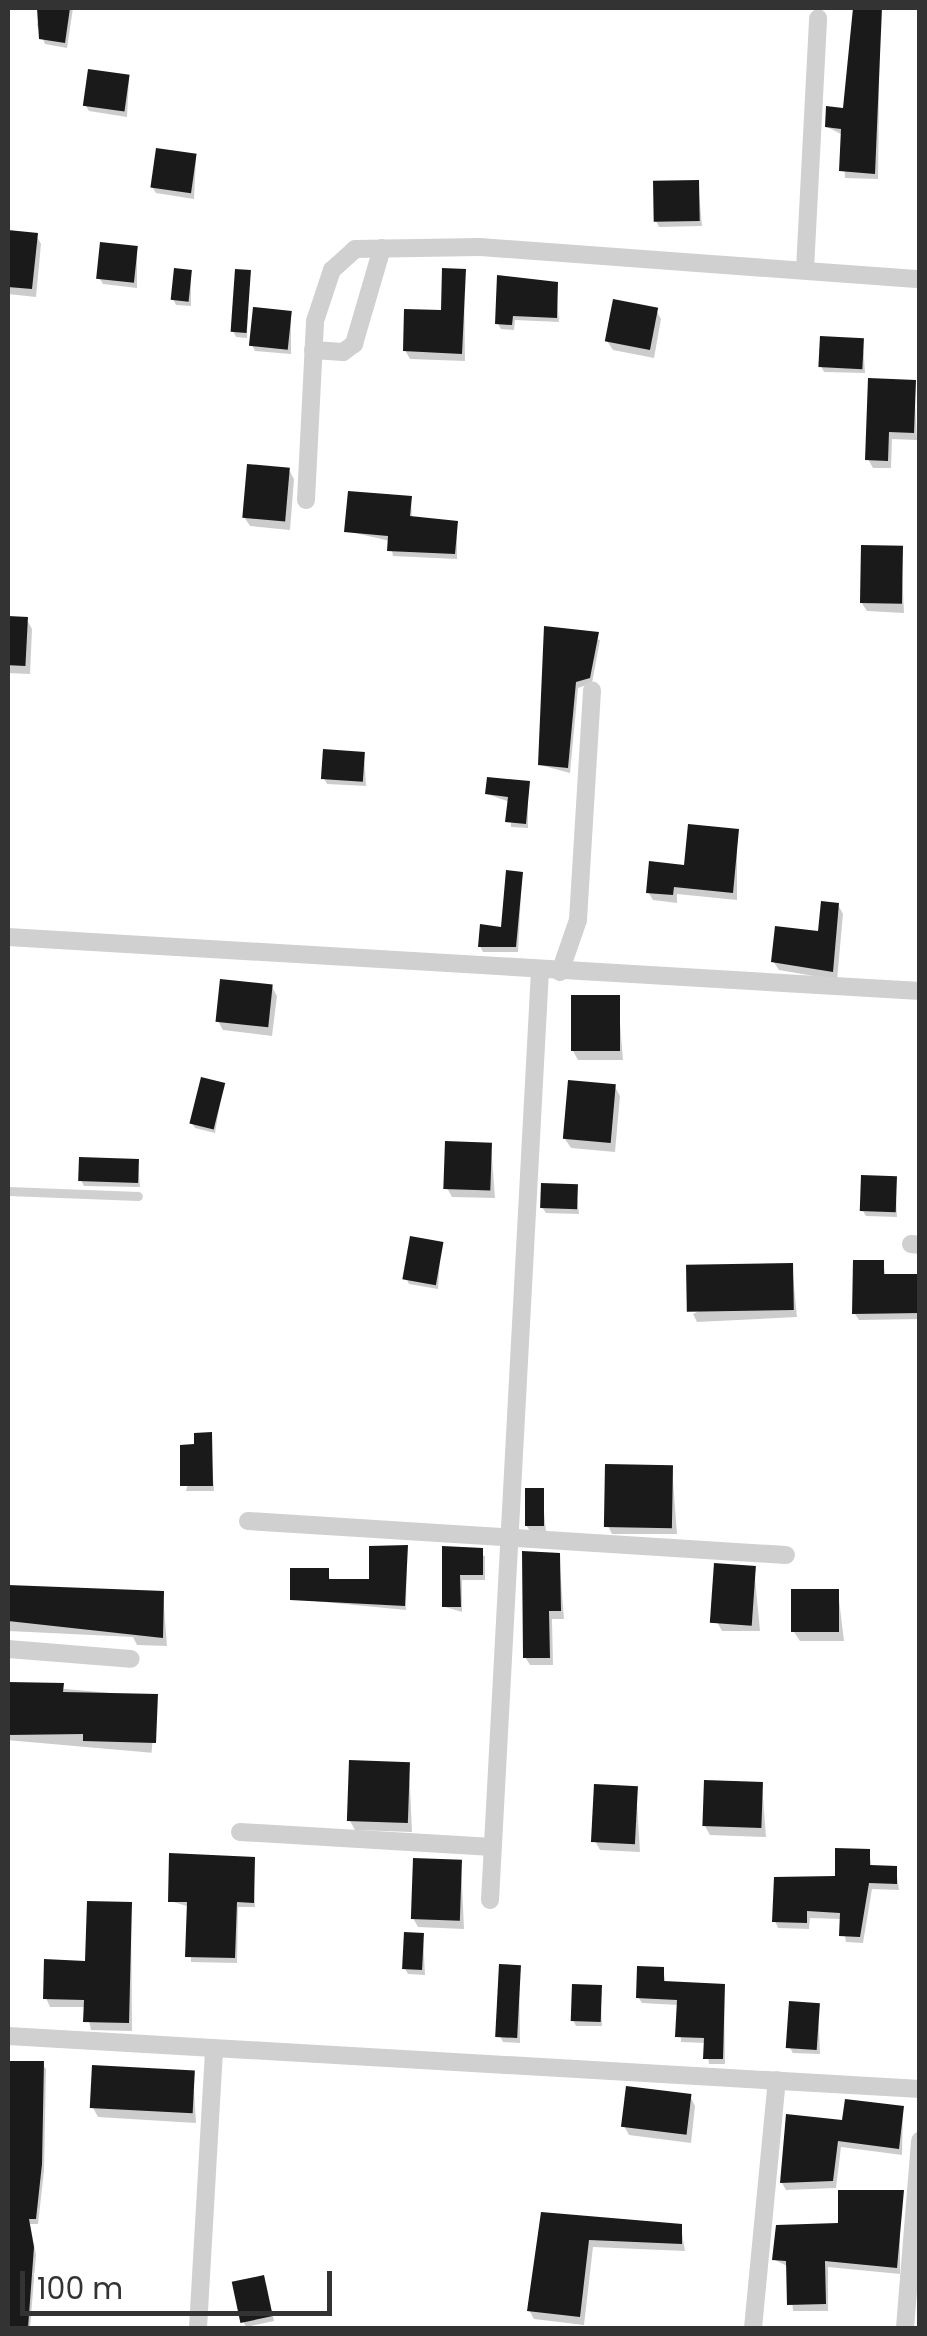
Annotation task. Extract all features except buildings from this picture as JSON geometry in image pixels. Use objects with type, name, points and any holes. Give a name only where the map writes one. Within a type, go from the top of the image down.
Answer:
[{"type":"street","points":[[805,270],[818,18]]},
{"type":"street","points":[[306,500],[320,298],[332,270],[355,248],[480,247],[920,279]]},
{"type":"street","points":[[314,350],[343,352],[354,344],[382,248]]},
{"type":"street","points":[[560,972],[578,920],[592,690]]},
{"type":"street","points":[[8,937],[920,991]]},
{"type":"street","points":[[490,1900],[540,971]]},
{"type":"street","points":[[248,1520],[786,1555]]},
{"type":"street","points":[[8,1650],[131,1658]]},
{"type":"street","points":[[240,1832],[492,1847]]},
{"type":"street","points":[[8,2036],[920,2089]]},
{"type":"street","points":[[198,2328],[214,2048]]},
{"type":"street","points":[[753,2328],[777,2080]]},
{"type":"street","points":[[905,2328],[920,2141]]},
{"type":"lane","points":[[8,1191],[138,1196]]}]
